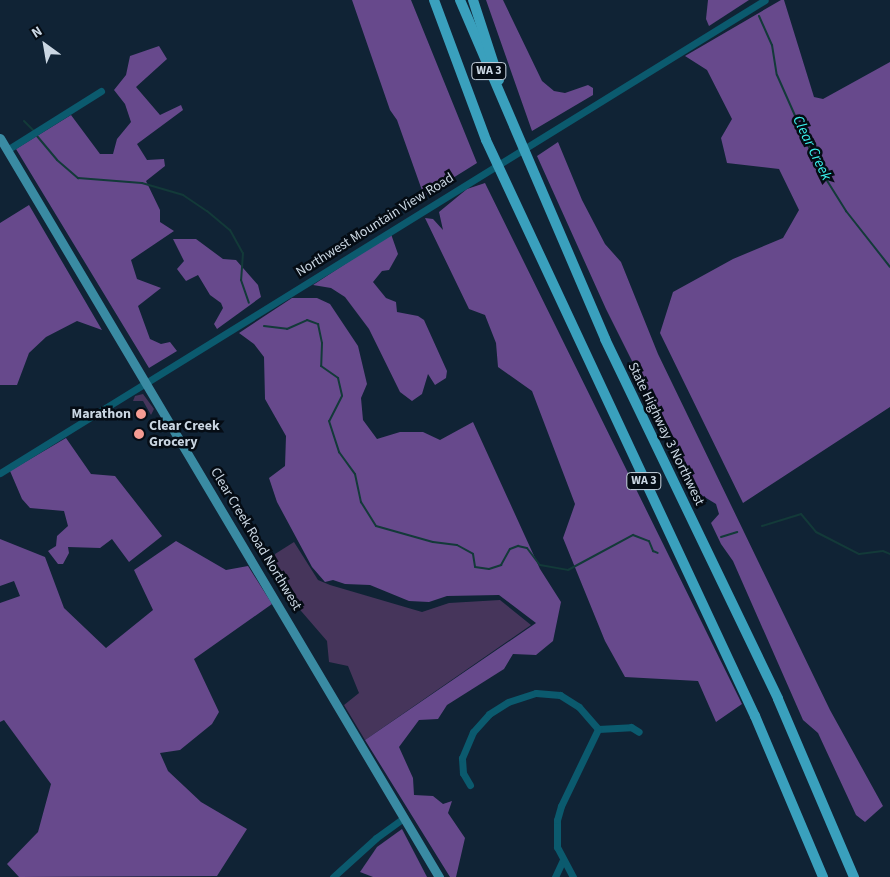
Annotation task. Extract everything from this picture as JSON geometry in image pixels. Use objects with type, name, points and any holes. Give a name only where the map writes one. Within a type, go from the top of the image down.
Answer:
[{"type":"highway","points":[[428,0],[464,85]]},
{"type":"highway","name":"WA 3","points":[[434,0],[464,85],[548,277],[763,734],[823,877]]},
{"type":"highway","name":"State Highway 3 Northwest","points":[[460,0],[605,340],[778,699],[854,877]]},
{"type":"highway","points":[[473,0],[519,140]]},
{"type":"main road","name":"Clear Creek Road Northwest","points":[[0,138],[147,382],[439,877]]},
{"type":"street","name":"Northwest Mountain View Road","points":[[0,473],[540,136],[765,0]]},
{"type":"street","points":[[7,150],[101,91]]},
{"type":"street","points":[[470,785],[463,772],[462,758],[473,732],[489,714],[508,702],[536,693],[560,694],[579,706],[598,729]]},
{"type":"street","points":[[598,729],[631,727],[639,732]]},
{"type":"street","points":[[573,877],[563,860],[555,832],[561,806],[598,729]]},
{"type":"street","points":[[333,877],[376,838],[404,818]]},
{"type":"street","points":[[555,877],[563,860]]},
{"type":"shaded area","points":[[352,0],[411,0],[477,163],[424,196],[397,120],[390,110]]},
{"type":"shaded area","points":[[486,0],[503,0],[542,81],[554,91],[565,93],[588,85],[593,88],[593,95],[532,131]]},
{"type":"shaded area","points":[[708,0],[749,0],[709,26],[706,19]]},
{"type":"shaded area","points":[[784,0],[814,97],[823,99],[890,62],[890,407],[743,503],[660,333],[673,292],[733,259],[783,238],[799,210],[779,169],[727,163],[721,138],[732,119],[707,70],[685,56]]},
{"type":"shaded area","points":[[159,46],[167,59],[136,87],[160,115],[181,105],[183,110],[137,144],[147,160],[164,159],[165,166],[146,181],[160,210],[160,222],[174,231],[131,260],[137,279],[161,288],[138,306],[150,339],[161,344],[170,342],[177,351],[149,368],[16,149],[71,115],[100,154],[113,154],[117,139],[131,122],[125,104],[114,90],[126,75],[130,56]]},
{"type":"shaded area","points":[[558,142],[582,200],[605,244],[621,262],[658,354],[830,710],[883,806],[865,822],[856,815],[818,733],[803,720],[733,561],[721,544],[711,523],[719,514],[716,504],[698,493],[606,309],[537,156]]},
{"type":"shaded area","points":[[485,183],[742,704],[716,722],[698,681],[625,677],[605,641],[563,538],[575,504],[532,391],[498,367],[496,343],[485,315],[469,309],[425,218],[433,219],[443,230],[439,212],[467,189]]},
{"type":"shaded area","points":[[29,205],[102,330],[77,321],[46,337],[29,353],[17,385],[0,385],[0,223]]},
{"type":"shaded area","points":[[391,234],[398,254],[389,270],[382,271],[373,282],[386,298],[396,302],[397,312],[418,316],[424,320],[447,371],[446,378],[435,385],[428,374],[422,394],[412,401],[400,392],[369,329],[345,297],[331,288],[313,285]]},
{"type":"shaded area","points":[[173,239],[196,239],[223,259],[236,260],[258,285],[261,297],[217,329],[214,324],[223,308],[221,303],[210,295],[198,275],[186,281],[177,269],[184,261]]},
{"type":"shaded area","points":[[292,298],[317,298],[330,304],[358,346],[367,384],[361,398],[363,420],[377,439],[400,432],[423,432],[440,440],[473,422],[540,569],[561,602],[553,641],[536,655],[513,654],[504,669],[447,705],[438,719],[419,720],[399,747],[413,778],[414,795],[433,796],[443,804],[452,801],[448,813],[465,838],[456,877],[450,877],[365,740],[536,623],[499,595],[447,596],[429,602],[409,601],[370,585],[345,584],[333,580],[325,582],[312,567],[277,502],[269,478],[285,466],[286,436],[265,399],[264,357],[254,344],[239,333]]},
{"type":"shaded area","points":[[143,394],[154,409],[151,415],[143,401],[133,401],[135,396]]},
{"type":"shaded area","points":[[66,438],[91,474],[115,476],[162,536],[129,562],[112,539],[100,548],[68,547],[69,553],[63,564],[58,564],[48,551],[56,546],[57,536],[68,526],[64,511],[30,508],[22,499],[10,471]]},
{"type":"shaded area","points":[[0,539],[45,557],[64,608],[106,648],[153,610],[134,570],[176,541],[226,570],[248,566],[272,604],[194,659],[219,712],[212,724],[180,750],[160,753],[168,771],[201,802],[247,829],[217,876],[19,877],[7,864],[38,832],[51,784],[4,720],[0,722],[0,603],[20,596],[14,581],[0,586]]},
{"type":"shaded area","points":[[294,542],[318,580],[330,585],[422,612],[449,603],[500,600],[531,625],[365,740],[344,705],[359,693],[348,666],[329,662],[327,641],[289,597],[290,589],[276,565],[275,554]]},
{"type":"shaded area","points":[[402,829],[427,877],[373,877],[360,872],[377,847]]},
{"type":"waterway","name":"Clear Creek","points":[[759,16],[772,45],[777,75],[816,163],[846,211],[890,267]]},
{"type":"waterway","points":[[24,121],[33,130]]},
{"type":"waterway","points":[[37,136],[57,160],[78,178],[142,183],[183,195],[207,211],[230,230],[243,253],[241,280],[249,303]]},
{"type":"waterway","points":[[264,326],[287,329],[307,320],[318,324],[322,343],[321,366],[338,378],[342,396],[329,421],[339,452],[355,474],[361,502],[376,526],[433,542],[457,545],[473,554],[475,567],[489,569],[501,565],[510,549],[518,546],[527,548],[540,565],[568,570],[633,535],[649,541],[653,551],[658,553]]},
{"type":"waterway","points":[[762,526],[801,514],[816,532],[859,554],[883,551],[890,554]]},
{"type":"waterway","points":[[721,537],[737,532]]},
{"type":"place","name":"Marathon","points":[[141,414]]},
{"type":"place","name":"Clear Creek Grocery","points":[[139,434]]}]
